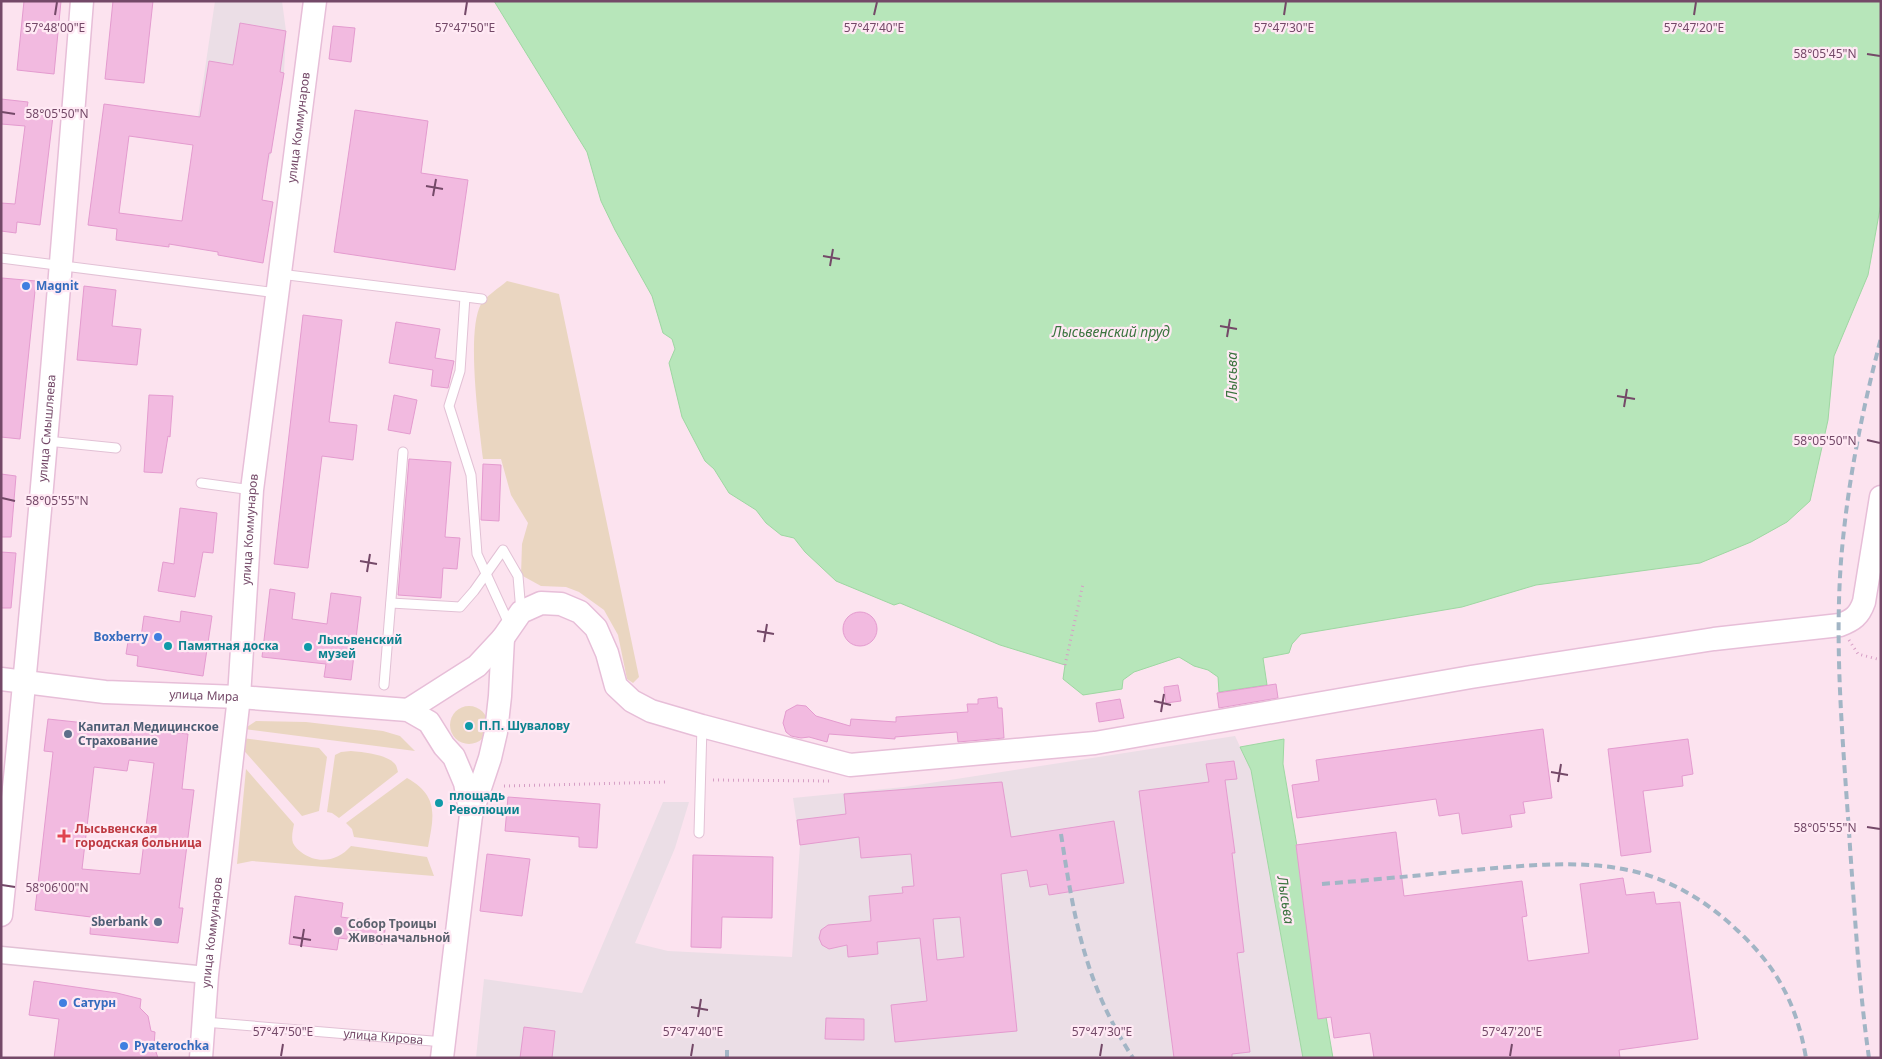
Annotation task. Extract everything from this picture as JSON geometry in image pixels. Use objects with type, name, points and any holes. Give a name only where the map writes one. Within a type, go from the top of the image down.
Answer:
[{"type":"street","name":"улица Смышляева","points":[[1,915],[26,682],[82,1]]},
{"type":"street","name":"улица Коммунаров","points":[[201,1058],[207,975],[239,697],[252,490],[316,1]]},
{"type":"street","points":[[471,815],[465,783],[454,757],[444,746],[429,722],[408,710],[477,666],[511,626],[541,603],[561,604],[580,612],[596,628],[607,653],[616,686],[632,701],[652,711],[702,726],[850,765],[1095,743],[1500,672],[1714,639],[1840,625],[1855,619],[1861,612],[1881,497]]},
{"type":"street","points":[[443,1050],[471,815],[490,758],[496,732],[511,626]]},
{"type":"street","name":"улица Мира","points":[[1,679],[105,692],[239,697],[408,710]]},
{"type":"street","points":[[1,955],[207,975]]},
{"type":"lane","points":[[1,258],[279,284],[482,299]]},
{"type":"lane","points":[[465,297],[460,371],[449,406],[471,475],[477,554],[511,626]]},
{"type":"lane","points":[[47,441],[116,448]]},
{"type":"lane","points":[[384,685],[403,452]]},
{"type":"lane","points":[[201,482],[252,490]]},
{"type":"lane","points":[[391,602],[460,607],[503,550],[518,576],[511,626]]},
{"type":"lane","points":[[699,833],[702,726]]},
{"type":"lane","name":"улица Кирова","points":[[204,1022],[443,1050]]},
{"type":"path","points":[[1065,665],[1083,584]]},
{"type":"path","points":[[1858,654],[1881,660]]},
{"type":"path","points":[[504,786],[668,782]]},
{"type":"shaded area","points":[[215,1],[282,1],[286,31],[284,73],[271,153],[265,175],[205,206],[199,249],[179,246]]},
{"type":"shaded area","points":[[507,281],[559,294],[639,677],[633,683],[627,679],[618,635],[604,610],[579,592],[566,587],[541,586],[521,575],[522,544],[528,523],[511,495],[501,459],[483,459],[475,379],[474,335],[481,304]]},
{"type":"shaded area","points":[[469,706],[482,712],[488,725],[482,738],[469,744],[456,738],[450,725],[456,712]]},
{"type":"shaded area","points":[[256,721],[306,722],[383,731],[400,736],[415,751],[244,729]]},
{"type":"shaded area","points":[[1235,736],[1251,770],[1303,1058],[476,1058],[484,979],[582,993],[663,802],[689,802],[675,848],[635,943],[668,951],[792,957],[800,845],[793,798],[904,787]]},
{"type":"shaded area","points":[[242,738],[319,748],[327,757],[319,811],[302,816],[239,745]]},
{"type":"shaded area","points":[[351,751],[374,754],[386,758],[396,765],[398,772],[339,818],[327,812],[335,755]]},
{"type":"shaded area","points":[[246,769],[294,824],[293,843],[307,856],[314,859],[328,860],[340,855],[351,846],[427,857],[434,876],[252,861],[237,864]]},
{"type":"shaded area","points":[[407,778],[425,792],[432,808],[432,826],[428,847],[354,837],[352,829],[346,823]]},
{"type":"water","name":"Лысьвенский пруд","points":[[494,1],[1881,1],[1881,203],[1868,275],[1834,356],[1828,420],[1810,501],[1787,522],[1751,542],[1700,563],[1536,585],[1462,607],[1301,634],[1292,644],[1289,653],[1263,658],[1267,685],[1219,692],[1218,677],[1208,670],[1194,666],[1179,657],[1134,672],[1123,680],[1122,689],[1083,695],[1063,679],[1065,665],[1000,645],[900,603],[894,605],[836,581],[805,552],[794,538],[781,535],[766,523],[756,510],[729,493],[714,469],[705,461],[682,417],[669,363],[675,349],[672,339],[663,333],[652,296],[601,201],[587,152]]},
{"type":"water","name":"Лысьва","points":[[1284,739],[1283,764],[1333,1058],[1303,1058],[1251,770],[1240,747]]},
{"type":"building","points":[[24,1],[61,1],[54,74],[17,70]]},
{"type":"building","points":[[113,1],[153,1],[144,83],[105,79]]},
{"type":"building","points":[[240,23],[286,31],[280,72],[284,73],[262,200],[273,202],[263,263],[218,255],[218,252],[169,244],[169,247],[116,240],[117,229],[88,225],[104,104],[200,117],[209,61],[233,65]],"holes":[[[129,136],[193,145],[182,221],[119,213]]]},
{"type":"building","points":[[333,26],[355,28],[351,62],[329,59]]},
{"type":"building","points":[[1,99],[28,102],[26,113],[53,116],[40,225],[17,222],[16,233],[1,231],[1,203],[15,204],[25,126],[1,124]]},
{"type":"building","points":[[355,110],[428,121],[421,173],[468,180],[455,270],[334,252]]},
{"type":"building","points":[[2,278],[36,281],[20,439],[1,437]]},
{"type":"building","points":[[84,286],[116,290],[112,326],[141,329],[137,365],[77,360]]},
{"type":"building","points":[[303,315],[342,320],[329,422],[357,425],[353,460],[322,456],[308,568],[274,564]]},
{"type":"building","points":[[396,322],[440,329],[435,358],[454,361],[448,388],[431,386],[433,370],[389,363]]},
{"type":"building","points":[[149,395],[173,396],[170,437],[168,436],[162,473],[144,472]]},
{"type":"building","points":[[394,395],[417,400],[410,434],[388,430]]},
{"type":"building","points":[[409,459],[451,462],[445,537],[460,538],[457,569],[443,568],[441,598],[398,595]]},
{"type":"building","points":[[483,464],[501,465],[499,521],[481,520]]},
{"type":"building","points":[[1,474],[16,476],[11,537],[1,537]]},
{"type":"building","points":[[180,508],[217,513],[213,553],[203,552],[195,597],[158,591],[163,562],[174,564]]},
{"type":"building","points":[[1,552],[16,553],[11,608],[1,608]]},
{"type":"building","points":[[270,589],[295,593],[292,619],[327,624],[331,593],[361,597],[351,680],[324,677],[326,664],[262,657]]},
{"type":"building","name":"Памятная доска","points":[[181,611],[212,616],[203,676],[137,666],[138,656],[126,654],[129,635],[141,637],[144,616],[180,622]]},
{"type":"building","points":[[860,612],[872,617],[877,629],[872,641],[860,646],[848,641],[843,629],[848,617]]},
{"type":"building","points":[[1276,684],[1278,698],[1219,708],[1217,693]]},
{"type":"building","points":[[1178,685],[1181,701],[1166,703],[1164,687]]},
{"type":"building","points":[[997,697],[998,708],[1002,708],[1004,738],[958,742],[957,732],[895,737],[895,739],[829,734],[827,742],[809,737],[791,736],[786,732],[783,723],[786,711],[797,705],[806,706],[816,716],[850,726],[851,719],[896,722],[896,717],[968,712],[967,704],[978,704],[978,699]]},
{"type":"building","points":[[1120,699],[1124,718],[1099,722],[1096,703]]},
{"type":"building","points":[[48,719],[188,734],[182,789],[194,790],[179,908],[183,908],[178,943],[90,934],[91,917],[35,910],[53,752],[44,751]],"holes":[[[129,760],[154,763],[140,874],[82,869],[94,767],[127,771]]]},
{"type":"building","points":[[1543,729],[1552,798],[1523,802],[1525,813],[1510,815],[1512,827],[1462,834],[1459,813],[1439,816],[1436,799],[1297,818],[1292,785],[1319,781],[1316,760]]},
{"type":"building","points":[[1688,739],[1693,774],[1682,776],[1683,786],[1643,791],[1651,852],[1621,856],[1608,749]]},
{"type":"building","points":[[1234,761],[1237,779],[1225,780],[1235,853],[1232,853],[1244,952],[1237,953],[1250,1052],[1232,1054],[1232,1058],[1174,1058],[1139,791],[1209,782],[1206,764]]},
{"type":"building","points":[[1002,782],[1011,837],[1114,821],[1124,883],[1049,895],[1047,884],[1030,887],[1027,870],[1001,874],[1017,1031],[895,1042],[891,1005],[927,1001],[920,938],[877,942],[878,954],[848,957],[847,945],[829,949],[822,945],[819,938],[821,930],[828,925],[871,921],[869,896],[903,893],[902,887],[914,886],[911,854],[861,858],[859,837],[800,845],[797,820],[846,814],[844,794]],"holes":[[[960,917],[964,957],[937,960],[933,919]]]},
{"type":"building","points":[[508,797],[600,804],[597,848],[579,847],[579,837],[505,831]]},
{"type":"building","points":[[1396,832],[1404,896],[1522,881],[1527,916],[1522,917],[1528,961],[1589,953],[1580,884],[1623,878],[1626,895],[1654,892],[1656,904],[1680,902],[1698,1039],[1619,1050],[1620,1058],[1374,1058],[1370,1033],[1334,1038],[1331,1017],[1318,1019],[1296,845]]},
{"type":"building","points":[[487,854],[530,859],[522,916],[480,911]]},
{"type":"building","points":[[693,855],[773,857],[772,918],[722,917],[721,948],[691,947]]},
{"type":"building","name":"Собор Троицы Живоначальной","points":[[295,896],[343,903],[341,917],[386,923],[383,944],[339,938],[337,950],[289,944]]},
{"type":"building","points":[[34,981],[117,993],[141,999],[140,1008],[148,1016],[151,1031],[155,1032],[154,1046],[158,1058],[54,1058],[59,1019],[29,1015]]},
{"type":"building","points":[[826,1018],[864,1019],[864,1040],[825,1039]]},
{"type":"building","points":[[524,1027],[555,1031],[552,1058],[520,1058]]},
{"type":"railway","points":[[1869,1058],[1858,952],[1843,740],[1839,668],[1839,597],[1841,561],[1851,476],[1881,338]]},
{"type":"railway","points":[[1061,834],[1071,894],[1084,950],[1103,1004],[1133,1058]]},
{"type":"railway","points":[[1322,884],[1473,870],[1567,864],[1605,866],[1655,878],[1685,891],[1713,909],[1738,931],[1764,959],[1791,1004],[1806,1058]]},
{"type":"railway","points":[[727,1047],[727,1058]]},
{"type":"place","name":"Magnit","points":[[26,286]]},
{"type":"place","name":"Boxberry","points":[[158,637]]},
{"type":"place","name":"Памятная доска","points":[[168,646]]},
{"type":"place","name":"Лысьвенский музей","points":[[308,647]]},
{"type":"place","name":"П.П. Шувалову","points":[[469,726]]},
{"type":"place","name":"Капитал Медицинское Страхование","points":[[68,734]]},
{"type":"place","name":"площадь Революции","points":[[439,803]]},
{"type":"place","name":"Лысьвенская городская больница","points":[[64,836]]},
{"type":"place","name":"Sberbank","points":[[158,922]]},
{"type":"place","name":"Собор Троицы Живоначальной","points":[[338,931]]},
{"type":"place","name":"Сатурн","points":[[63,1003]]},
{"type":"place","name":"Pyaterochka","points":[[124,1046]]}]
